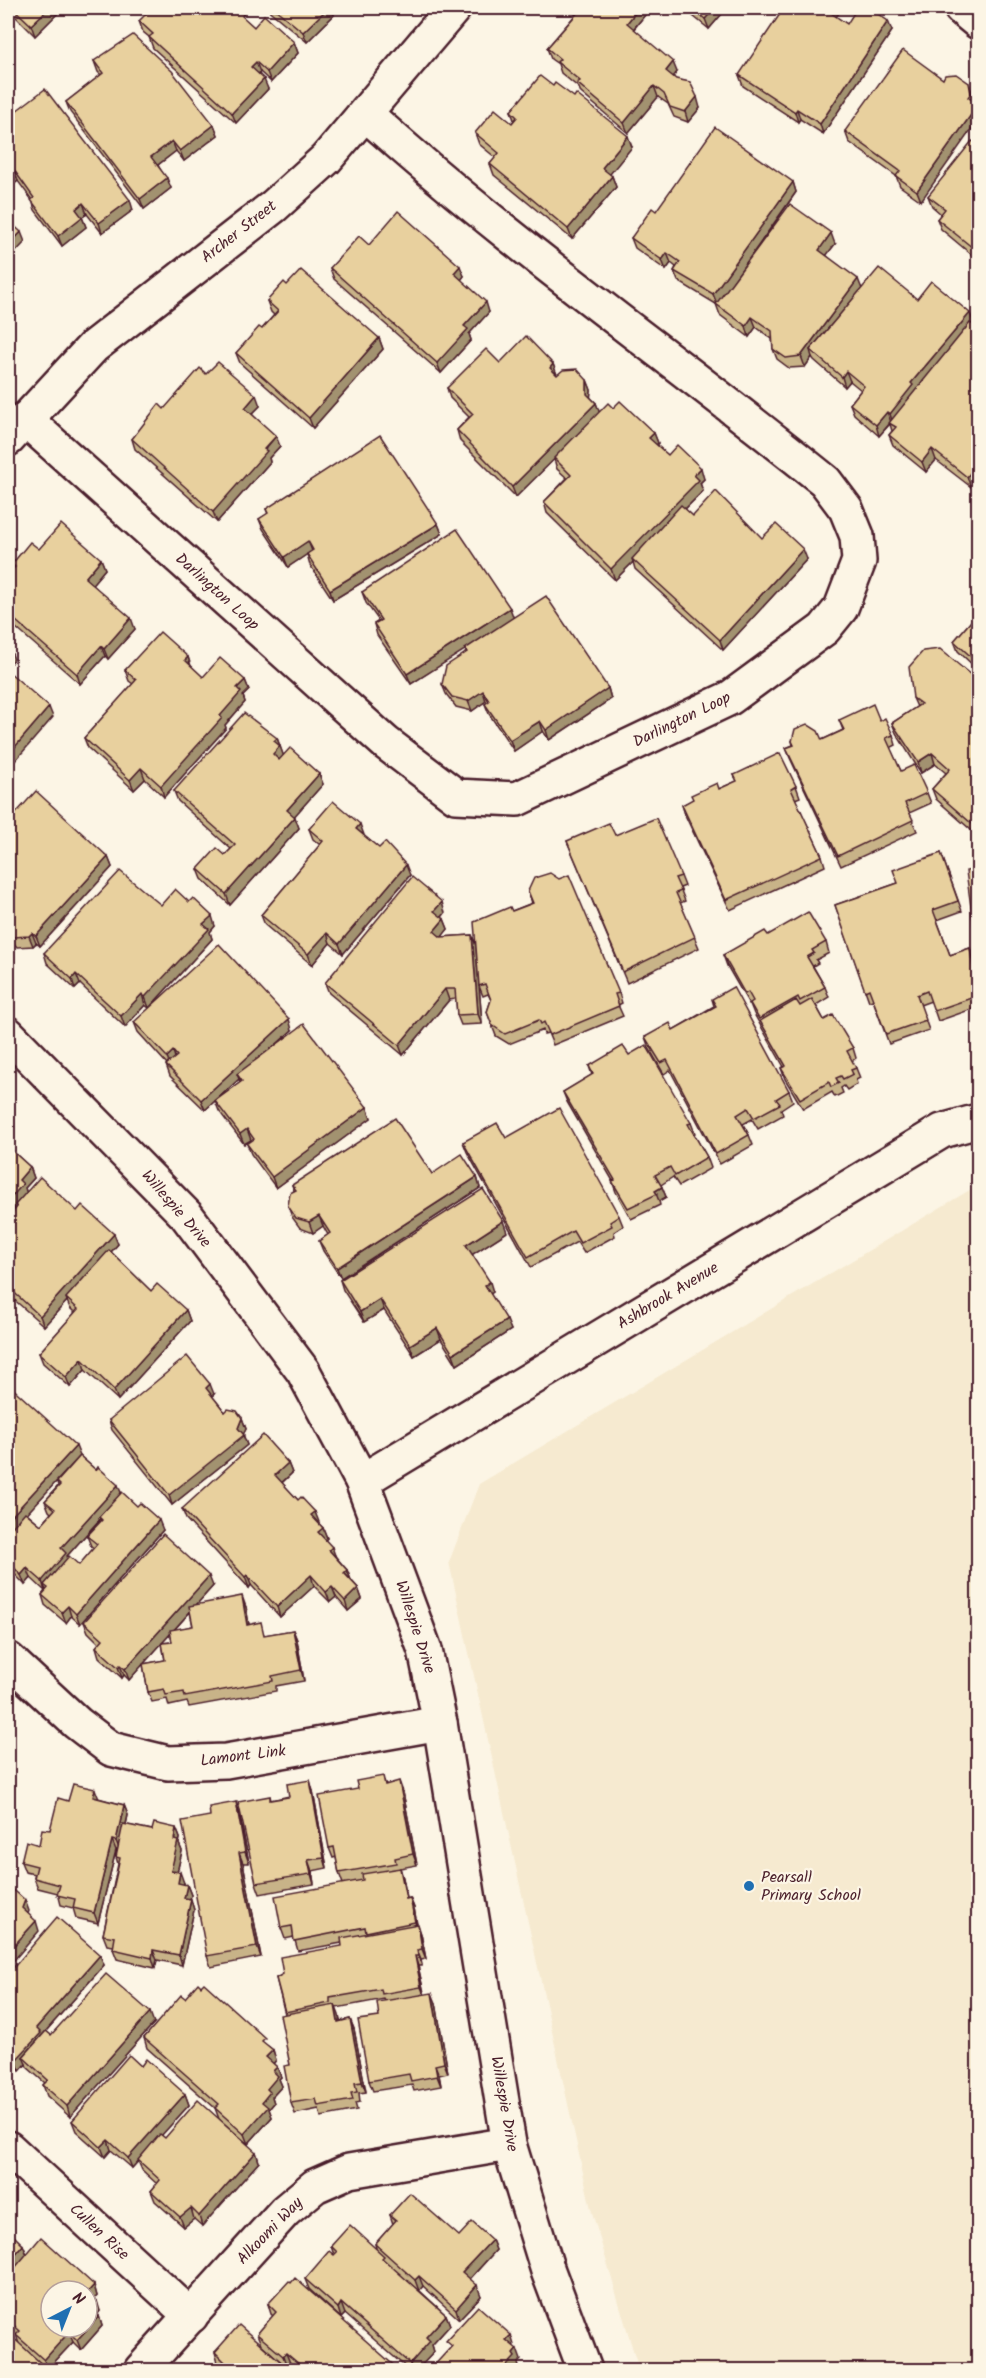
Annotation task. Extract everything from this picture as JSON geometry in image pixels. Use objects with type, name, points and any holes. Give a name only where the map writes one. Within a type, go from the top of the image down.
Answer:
[{"type":"street","name":"Archer Street","points":[[16,429],[93,347],[274,206],[326,159],[454,8]]},
{"type":"street","points":[[961,8],[978,22]]},
{"type":"street","name":"Darlington Loop","points":[[16,429],[386,743],[456,796],[517,800],[730,698],[824,628],[841,608],[859,561],[857,536],[846,509],[825,481],[565,282],[441,182],[366,114]]},
{"type":"street","name":"Willespie Drive","points":[[8,1035],[187,1216],[303,1371],[362,1481],[425,1650],[440,1723],[509,2144],[548,2271],[585,2370]]},
{"type":"street","name":"Ashbrook Avenue","points":[[362,1481],[942,1131],[978,1121]]},
{"type":"street","name":"Lamont Link","points":[[8,1659],[76,1723],[111,1749],[168,1763],[226,1761],[440,1723]]},
{"type":"street","name":"Alkoomi Way","points":[[141,2370],[285,2211],[315,2186],[349,2172],[509,2144]]},
{"type":"street","name":"Cullen Rise","points":[[8,2148],[191,2316]]},
{"type":"shaded area","name":"Pearsall Primary School","points":[[978,1185],[978,2370],[639,2370],[591,2209],[449,1562],[479,1484]]},
{"type":"building","points":[[13,8],[49,8],[31,25]]},
{"type":"building","points":[[152,8],[238,8],[244,13],[242,16],[254,27],[264,15],[294,42],[267,72],[256,62],[251,67],[264,79],[232,113],[149,37],[153,34],[139,21]]},
{"type":"building","points":[[274,8],[328,8],[303,32]]},
{"type":"building","points":[[576,8],[639,8],[627,23],[673,62],[666,71],[676,79],[690,82],[697,97],[685,112],[670,107],[664,94],[654,86],[624,123],[577,83],[580,81],[557,62],[560,59],[547,48],[580,10]]},
{"type":"building","points":[[692,8],[715,8],[705,19]]},
{"type":"building","points":[[784,8],[831,8],[828,11],[847,24],[857,8],[869,8],[888,21],[820,124],[797,109],[795,112],[739,75]]},
{"type":"building","points":[[133,35],[172,71],[214,125],[180,151],[172,141],[151,157],[167,178],[140,199],[66,102],[103,73],[94,61]]},
{"type":"building","points":[[903,50],[943,79],[945,75],[956,74],[969,83],[971,93],[968,97],[978,105],[917,191],[896,176],[900,171],[845,131]]},
{"type":"building","points":[[540,76],[553,86],[555,83],[574,97],[576,94],[628,136],[602,168],[612,176],[568,229],[490,164],[499,153],[475,133],[495,109],[512,123],[517,117],[511,111]]},
{"type":"building","points":[[45,89],[130,200],[99,223],[83,203],[76,209],[82,217],[58,236],[31,200],[34,198],[14,170],[8,176],[8,117]]},
{"type":"building","points":[[715,127],[793,182],[713,294],[674,271],[680,262],[667,253],[662,260],[631,238],[652,208],[656,211]]},
{"type":"building","points":[[978,140],[978,252],[937,219],[945,209],[928,196],[972,141],[976,143]]},
{"type":"building","points":[[790,204],[831,233],[819,250],[858,279],[801,356],[786,358],[773,349],[772,331],[752,317],[746,326],[716,304]]},
{"type":"building","points":[[398,211],[460,266],[454,273],[486,302],[464,326],[468,329],[437,363],[330,268],[359,236],[369,245]]},
{"type":"building","points":[[8,220],[21,232],[8,246]]},
{"type":"building","points":[[879,268],[917,299],[931,281],[970,313],[911,383],[913,385],[890,414],[887,412],[876,425],[850,404],[864,386],[846,371],[842,377],[810,350]]},
{"type":"building","points":[[301,270],[379,338],[309,418],[236,353],[259,327],[262,329],[278,311],[267,301],[284,282],[287,285]]},
{"type":"building","points":[[977,321],[978,463],[967,477],[932,449],[922,462],[889,435],[896,427],[889,423],[970,323],[974,325]]},
{"type":"building","points":[[526,336],[553,364],[550,368],[557,375],[563,370],[577,369],[587,380],[587,394],[596,403],[512,487],[457,430],[473,414],[447,388],[486,349],[500,363]]},
{"type":"building","points":[[218,362],[256,395],[245,408],[276,436],[264,449],[267,451],[213,512],[132,439],[159,404],[164,409],[200,368],[206,374]]},
{"type":"building","points":[[620,401],[654,433],[649,438],[668,455],[677,445],[701,468],[694,475],[699,480],[611,569],[544,502],[571,475],[554,458],[608,403],[613,408]]},
{"type":"building","points":[[380,435],[438,524],[330,590],[307,554],[313,550],[308,541],[284,557],[259,519],[268,513],[266,509]]},
{"type":"building","points":[[978,475],[978,493],[971,479]]},
{"type":"building","points":[[716,491],[762,538],[776,524],[803,549],[720,640],[632,559],[681,505],[693,516]]},
{"type":"building","points":[[61,524],[101,559],[85,578],[131,618],[104,649],[101,646],[77,674],[8,614],[8,572],[15,567],[12,564],[30,542],[39,549]]},
{"type":"building","points":[[457,529],[510,608],[407,674],[374,624],[381,620],[362,592]]},
{"type":"building","points":[[973,534],[978,535],[978,562],[973,562]]},
{"type":"building","points":[[546,596],[608,688],[546,730],[540,721],[510,740],[485,704],[489,701],[483,691],[468,701],[452,697],[442,684],[446,666],[467,652],[465,649]]},
{"type":"building","points":[[978,613],[978,663],[954,641]]},
{"type":"building","points":[[160,632],[188,657],[185,660],[203,677],[220,658],[245,680],[237,688],[241,692],[220,716],[222,718],[161,786],[141,768],[130,780],[84,738],[136,680],[125,670]]},
{"type":"building","points":[[940,649],[978,681],[978,829],[932,789],[950,769],[932,753],[918,762],[892,723],[921,704],[913,698],[909,667],[923,651]]},
{"type":"building","points":[[8,671],[49,707],[8,755]]},
{"type":"building","points":[[873,704],[880,721],[885,718],[893,735],[886,738],[901,771],[914,765],[927,793],[905,803],[913,820],[838,856],[786,748],[794,745],[792,741],[795,729],[807,724],[818,731],[822,740],[844,730],[839,720]]},
{"type":"building","points":[[244,713],[277,738],[274,741],[280,746],[273,754],[279,760],[290,748],[319,774],[287,810],[295,817],[226,894],[198,869],[217,848],[225,855],[235,845],[174,791]]},
{"type":"building","points":[[780,753],[796,786],[791,789],[822,856],[726,900],[682,805],[693,799],[691,795],[717,783],[719,789],[737,781],[734,775]]},
{"type":"building","points":[[36,791],[108,857],[36,936],[32,933],[29,936],[13,937],[8,931],[8,822]]},
{"type":"building","points":[[333,801],[360,824],[356,829],[379,848],[385,842],[406,865],[339,944],[327,933],[308,954],[261,915],[323,841],[309,829]]},
{"type":"building","points":[[656,818],[681,876],[675,878],[681,891],[676,893],[695,937],[623,972],[567,841],[609,823],[615,835]]},
{"type":"building","points":[[941,853],[958,901],[933,910],[950,955],[970,948],[977,996],[934,1011],[927,991],[917,995],[926,1020],[886,1034],[869,989],[865,991],[835,905],[898,883],[893,870]]},
{"type":"building","points":[[978,869],[978,957],[966,871]]},
{"type":"building","points":[[120,871],[161,905],[175,889],[189,902],[193,898],[212,916],[203,924],[209,929],[145,997],[142,994],[121,1016],[76,974],[72,979],[44,953]]},
{"type":"building","points":[[550,873],[559,879],[569,875],[619,993],[615,994],[619,1006],[550,1035],[544,1022],[541,1024],[539,1020],[505,1034],[492,1025],[487,1012],[491,1000],[485,984],[479,986],[474,922],[510,907],[512,911],[533,903],[528,891],[534,878]]},
{"type":"building","points":[[412,877],[442,902],[434,911],[444,919],[434,931],[441,937],[472,935],[478,1014],[457,1015],[455,989],[445,989],[399,1045],[325,983]]},
{"type":"building","points":[[808,912],[826,942],[812,950],[814,953],[807,957],[825,987],[800,1001],[798,997],[759,1019],[750,1003],[753,1001],[748,992],[745,994],[723,955],[765,931],[768,935]]},
{"type":"building","points":[[219,944],[289,1019],[201,1100],[166,1065],[177,1056],[173,1051],[167,1057],[134,1022]]},
{"type":"building","points":[[733,987],[789,1091],[776,1099],[780,1104],[754,1118],[748,1108],[737,1115],[749,1135],[716,1154],[667,1060],[661,1063],[645,1037],[670,1023],[673,1030],[716,1006],[712,999]]},
{"type":"building","points":[[812,999],[824,1020],[833,1015],[853,1048],[847,1051],[856,1068],[851,1070],[853,1074],[843,1079],[841,1076],[836,1078],[839,1083],[831,1087],[829,1082],[800,1099],[781,1068],[786,1066],[760,1021],[796,1000],[800,1006]]},
{"type":"building","points":[[304,1024],[367,1107],[272,1177],[247,1144],[254,1139],[247,1129],[240,1134],[215,1101],[242,1081],[237,1074]]},
{"type":"building","points":[[646,1045],[691,1123],[688,1124],[707,1157],[675,1176],[670,1167],[655,1175],[662,1187],[655,1191],[657,1194],[628,1208],[612,1181],[615,1180],[563,1092],[593,1074],[589,1066],[623,1046],[629,1055]]},
{"type":"building","points":[[559,1108],[619,1216],[610,1222],[612,1226],[580,1243],[573,1231],[528,1257],[463,1142],[497,1123],[506,1138]]},
{"type":"building","points":[[395,1118],[432,1174],[462,1154],[477,1177],[337,1268],[319,1241],[330,1233],[319,1216],[309,1222],[296,1218],[288,1206],[290,1193],[296,1190],[292,1185]]},
{"type":"building","points":[[8,1147],[30,1167],[19,1180],[23,1184],[8,1201]]},
{"type":"building","points":[[40,1177],[77,1211],[82,1205],[114,1234],[40,1316],[8,1287],[8,1218],[17,1207],[15,1205]]},
{"type":"building","points":[[483,1189],[503,1221],[466,1245],[490,1282],[485,1285],[507,1320],[453,1354],[437,1328],[410,1345],[380,1299],[360,1312],[340,1280]]},
{"type":"building","points":[[109,1250],[151,1291],[157,1284],[186,1310],[114,1390],[82,1359],[66,1377],[39,1353],[78,1309],[66,1298]]},
{"type":"building","points":[[187,1356],[210,1384],[206,1388],[225,1412],[228,1409],[237,1411],[242,1418],[238,1428],[244,1435],[169,1495],[109,1420]]},
{"type":"building","points":[[8,1384],[76,1446],[8,1520]]},
{"type":"building","points":[[263,1435],[288,1463],[275,1475],[298,1500],[301,1497],[315,1512],[311,1515],[323,1528],[318,1532],[332,1547],[329,1550],[347,1570],[344,1573],[358,1588],[345,1601],[332,1587],[326,1592],[311,1575],[277,1607],[247,1575],[245,1577],[182,1509]]},
{"type":"building","points":[[80,1456],[96,1470],[98,1467],[118,1485],[61,1548],[66,1553],[42,1581],[27,1568],[21,1575],[8,1561],[8,1532],[25,1512],[41,1525],[55,1509],[45,1501],[60,1485],[57,1482]]},
{"type":"building","points":[[122,1492],[137,1506],[140,1503],[159,1520],[76,1614],[68,1606],[62,1612],[42,1595],[48,1588],[44,1585],[69,1556],[79,1565],[97,1544],[87,1536],[102,1520],[99,1517]]},
{"type":"building","points":[[163,1534],[209,1576],[125,1669],[120,1665],[118,1667],[96,1647],[103,1639],[84,1622]]},
{"type":"building","points":[[242,1596],[247,1625],[261,1622],[264,1635],[293,1630],[301,1670],[272,1676],[273,1681],[185,1697],[184,1692],[166,1695],[164,1689],[148,1692],[143,1664],[165,1660],[162,1643],[172,1642],[170,1630],[193,1626],[189,1606]]},
{"type":"building","points":[[383,1776],[385,1785],[399,1781],[413,1854],[395,1858],[396,1863],[339,1873],[334,1847],[329,1848],[319,1796],[358,1789],[356,1781]]},
{"type":"building","points":[[310,1780],[324,1858],[308,1860],[311,1874],[256,1883],[238,1802],[270,1796],[270,1800],[289,1797],[287,1784]]},
{"type":"building","points":[[73,1784],[95,1789],[93,1797],[124,1805],[116,1841],[112,1840],[94,1913],[73,1908],[75,1899],[57,1895],[60,1885],[34,1878],[37,1866],[21,1862],[26,1841],[39,1845],[42,1829],[50,1830],[58,1798],[68,1801]]},
{"type":"building","points":[[236,1802],[245,1852],[239,1853],[257,1947],[207,1956],[182,1821],[210,1816],[209,1807]]},
{"type":"building","points":[[154,1823],[176,1828],[174,1840],[178,1841],[171,1871],[180,1872],[178,1883],[187,1885],[184,1898],[191,1899],[179,1955],[153,1950],[152,1958],[113,1949],[115,1937],[103,1935],[120,1858],[116,1857],[123,1824],[152,1830]]},
{"type":"building","points":[[400,1868],[406,1899],[410,1898],[415,1922],[366,1932],[365,1927],[294,1941],[292,1926],[281,1928],[275,1896],[363,1880],[362,1874]]},
{"type":"building","points":[[8,1885],[25,1900],[22,1908],[36,1921],[8,1952]]},
{"type":"building","points":[[57,1917],[100,1955],[36,2028],[41,2033],[16,2060],[8,2053],[8,1974]]},
{"type":"building","points":[[418,1924],[422,1949],[417,1950],[418,1956],[415,1956],[421,1987],[382,1994],[381,1989],[330,1998],[330,2003],[285,2012],[276,1978],[283,1974],[280,1957],[342,1946],[341,1938]]},
{"type":"building","points":[[106,1974],[150,2012],[67,2106],[43,2085],[48,2080],[23,2057],[46,2031],[51,2035]]},
{"type":"building","points":[[198,1983],[201,1986],[204,1983],[265,2038],[262,2041],[273,2050],[266,2057],[277,2067],[273,2071],[278,2076],[267,2089],[270,2092],[262,2102],[268,2107],[244,2134],[215,2108],[219,2104],[144,2038],[181,1995],[185,1998]]},
{"type":"building","points":[[432,1993],[444,2063],[435,2065],[437,2076],[411,2081],[409,2074],[369,2081],[358,2020],[379,2017],[377,2002]]},
{"type":"building","points":[[335,2005],[338,2022],[350,2019],[362,2082],[355,2083],[357,2092],[351,2093],[353,2100],[318,2106],[316,2099],[291,2103],[284,2066],[290,2065],[280,2015]]},
{"type":"building","points":[[129,2055],[141,2066],[146,2059],[185,2094],[128,2158],[108,2140],[101,2147],[72,2121]]},
{"type":"building","points":[[198,2100],[256,2152],[199,2216],[191,2208],[180,2217],[151,2191],[160,2180],[138,2160],[160,2134],[165,2138]]},
{"type":"building","points":[[410,2193],[459,2236],[472,2222],[492,2240],[462,2272],[477,2285],[456,2309],[419,2276],[415,2280],[375,2244],[396,2220],[390,2215]]},
{"type":"building","points":[[350,2225],[384,2256],[382,2258],[446,2315],[426,2337],[430,2341],[410,2364],[341,2303],[338,2308],[305,2279],[329,2251],[334,2255],[337,2252],[331,2246]]},
{"type":"building","points":[[8,2230],[23,2245],[8,2263]]},
{"type":"building","points":[[41,2237],[87,2279],[39,2279],[39,2339],[63,2339],[44,2360],[16,2335],[20,2331],[8,2320],[8,2276]]},
{"type":"building","points":[[295,2278],[399,2370],[306,2370],[286,2353],[283,2356],[257,2334],[276,2312],[268,2304],[289,2281],[291,2283]]},
{"type":"building","points":[[478,2306],[511,2335],[506,2340],[517,2349],[513,2354],[515,2357],[503,2370],[430,2370],[452,2346],[446,2341]]},
{"type":"building","points":[[239,2325],[290,2370],[221,2370],[227,2364],[215,2352]]},
{"type":"building","points":[[8,2333],[46,2368],[44,2370],[8,2370]]},
{"type":"place","name":"Pearsall Primary School","points":[[749,1886]]}]
